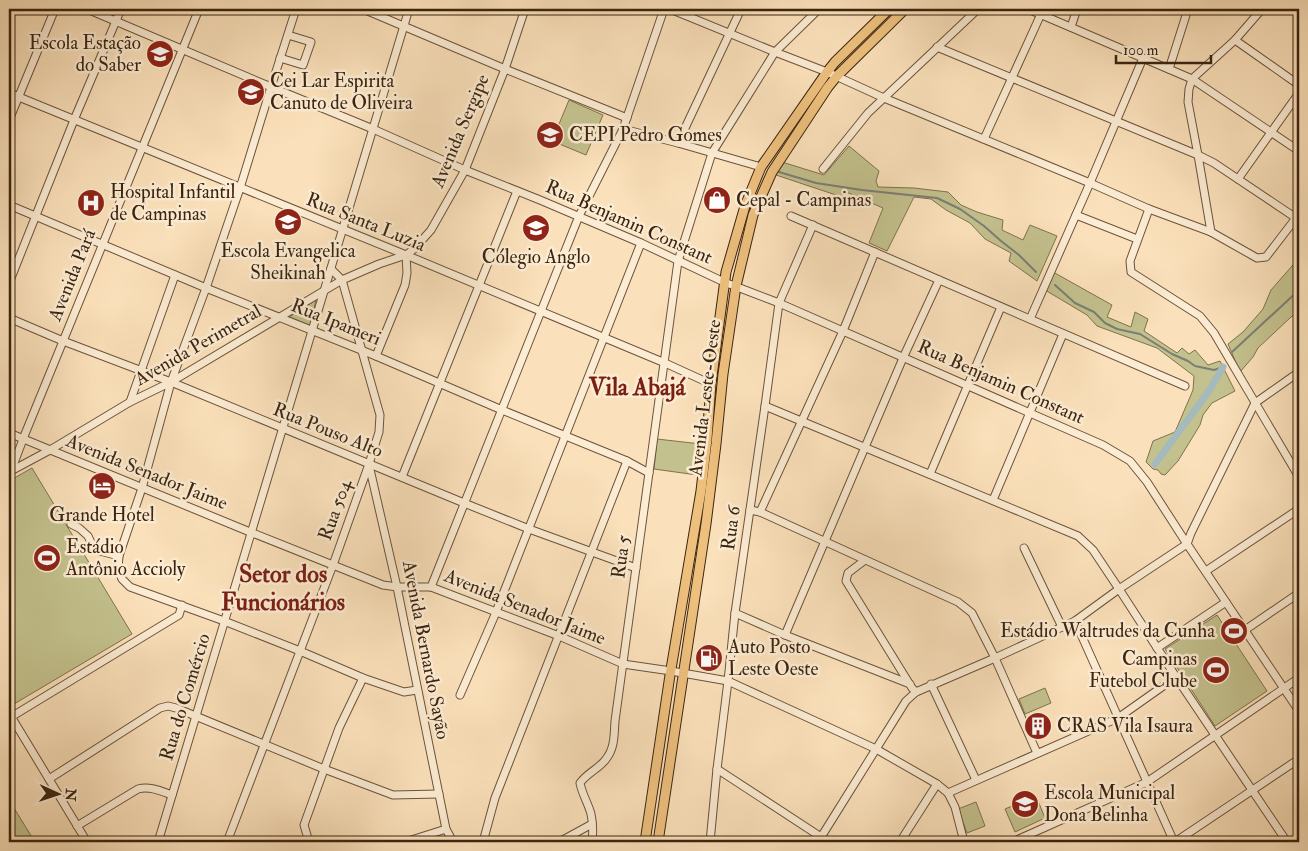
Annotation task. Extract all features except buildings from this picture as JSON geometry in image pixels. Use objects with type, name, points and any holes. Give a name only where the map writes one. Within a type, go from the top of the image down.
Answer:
[{"type":"main road","name":"Avenida Leste-Oeste","points":[[645,842],[701,491],[711,384],[724,282],[745,206],[761,167],[827,72],[889,9]]},
{"type":"main road","name":"Avenida Leste-Oeste","points":[[658,842],[706,524],[723,374],[736,286],[753,215],[772,172],[836,76],[905,9]]},
{"type":"street","points":[[9,120],[55,9]]},
{"type":"street","name":"Rua Benjamin Constant","points":[[87,9],[373,128],[441,157],[465,170],[579,216],[724,282],[779,303],[1103,445],[1130,461],[1147,482],[1299,711]]},
{"type":"street","points":[[9,283],[74,120],[121,9]]},
{"type":"street","name":"Avenida Pará","points":[[10,471],[199,9]]},
{"type":"street","points":[[296,9],[240,188],[171,382],[142,488],[119,556],[118,570],[122,579],[130,587],[224,621],[362,678],[404,692],[417,690]]},
{"type":"street","points":[[363,9],[627,118]]},
{"type":"street","name":"Rua do Comércio","points":[[158,842],[409,9]]},
{"type":"street","name":"Avenida Sergipe","points":[[406,255],[431,230],[465,170],[505,69],[524,9]]},
{"type":"street","points":[[431,587],[579,216],[623,129],[664,9]]},
{"type":"street","points":[[670,9],[827,72],[884,98],[1090,183],[1149,210],[1211,232],[1257,258],[1266,257],[1298,219],[1214,163],[1198,155],[937,47]]},
{"type":"street","points":[[678,143],[741,9]]},
{"type":"street","name":"Rua 5","points":[[592,842],[591,814],[581,791],[580,783],[606,760],[614,745],[615,721],[678,261],[712,153],[775,52],[817,9]]},
{"type":"street","points":[[822,169],[868,113],[978,9]]},
{"type":"street","points":[[1028,9],[1192,79],[1299,151]]},
{"type":"street","points":[[1071,28],[1077,9]]},
{"type":"street","points":[[1170,70],[1188,9]]},
{"type":"street","points":[[1211,232],[1188,102],[1189,89],[1192,79],[1235,40],[1262,9]]},
{"type":"street","points":[[984,139],[1041,14]]},
{"type":"street","points":[[280,58],[303,65],[311,42],[288,35]]},
{"type":"street","points":[[1235,40],[1299,86]]},
{"type":"street","points":[[1030,319],[1143,58]]},
{"type":"street","name":"Rua Santa Luzia","points":[[9,93],[604,337],[711,384]]},
{"type":"street","points":[[1238,179],[1299,93]]},
{"type":"street","points":[[623,129],[761,167]]},
{"type":"street","points":[[402,478],[517,191]]},
{"type":"street","name":"Rua Ipameri","points":[[9,205],[627,461],[649,473]]},
{"type":"street","points":[[1149,210],[1130,261],[1131,272],[1200,316],[1214,333],[1299,477]]},
{"type":"street","points":[[1076,215],[1137,239]]},
{"type":"street","points":[[791,216],[1185,386]]},
{"type":"street","name":"Rua 6","points":[[710,842],[735,613],[779,303],[813,225]]},
{"type":"street","points":[[460,695],[496,612],[641,243]]},
{"type":"street","points":[[379,264],[385,256],[383,246]]},
{"type":"street","points":[[760,512],[843,331],[875,252]]},
{"type":"street","points":[[376,356],[405,285],[407,273],[406,255]]},
{"type":"street","name":"Avenida Perimetral","points":[[10,471],[50,450],[130,402],[171,382],[342,280],[406,255]]},
{"type":"street","points":[[331,270],[342,280]]},
{"type":"street","points":[[130,402],[175,275]]},
{"type":"street","name":"Rua 504","points":[[227,842],[333,565],[369,464],[378,432],[380,415],[342,280]]},
{"type":"street","points":[[785,635],[938,280]]},
{"type":"street","points":[[930,474],[1000,307]]},
{"type":"street","name":"Rua Pouso Alto","points":[[9,318],[63,341],[171,382],[464,503],[636,568]]},
{"type":"street","points":[[993,500],[1063,334]]},
{"type":"street","points":[[717,769],[819,840],[906,701],[916,692],[1075,621],[1187,544],[1255,403],[1299,372]]},
{"type":"street","points":[[765,406],[1078,536],[1093,550],[1287,842]]},
{"type":"street","name":"Avenida Senador Jaime","points":[[9,433],[250,532],[383,584],[397,587],[431,587],[559,636],[623,664],[728,681],[876,749],[937,784],[948,793],[955,807],[964,842]]},
{"type":"street","points":[[483,842],[495,798],[627,461]]},
{"type":"street","name":"Avenida Bernardo Sayão","points":[[369,464],[397,587],[446,829],[453,842]]},
{"type":"street","points":[[360,489],[376,492]]},
{"type":"street","points":[[1206,571],[1299,509]]},
{"type":"street","points":[[750,510],[760,512],[958,602],[965,607],[972,613],[995,658],[1037,753]]},
{"type":"street","points":[[71,524],[88,536],[96,550],[119,556]]},
{"type":"street","points":[[1024,548],[1062,627]]},
{"type":"street","points":[[865,560],[848,573],[846,581],[916,692]]},
{"type":"street","points":[[1245,630],[1299,593]]},
{"type":"street","points":[[1157,648],[1226,602]]},
{"type":"street","points":[[87,842],[10,715],[179,615],[182,606]]},
{"type":"street","points":[[735,613],[785,635],[910,684]]},
{"type":"street","points":[[1075,621],[1175,842],[1299,759]]},
{"type":"street","points":[[948,793],[1118,718],[1176,677]]},
{"type":"street","points":[[309,842],[304,825],[339,728],[362,678]]},
{"type":"street","points":[[1012,842],[1147,782],[1299,678]]},
{"type":"street","points":[[932,684],[976,780]]},
{"type":"street","points":[[49,780],[160,708],[168,706],[393,795],[439,794]]},
{"type":"street","points":[[900,842],[937,784]]},
{"type":"street","points":[[77,826],[138,789],[151,788],[172,795]]},
{"type":"street","points":[[559,842],[592,824]]},
{"type":"street","points":[[405,842],[446,829]]},
{"type":"shaded area","points":[[569,100],[603,115],[586,155],[552,141]]},
{"type":"shaded area","points":[[849,146],[879,171],[876,181],[878,187],[914,188],[948,192],[961,205],[1003,220],[1002,230],[1023,240],[1030,225],[1057,236],[1037,281],[1009,261],[1011,253],[985,239],[970,223],[946,210],[931,199],[914,197],[887,251],[869,243],[883,208],[844,191],[842,197],[776,175],[782,162],[824,175]]},
{"type":"shaded area","points":[[1299,258],[1299,312],[1291,317],[1258,348],[1240,372],[1228,344],[1243,332],[1263,309],[1271,290]]},
{"type":"shaded area","points":[[1053,272],[1112,305],[1107,317],[1131,327],[1135,312],[1148,319],[1144,331],[1177,353],[1182,348],[1189,354],[1195,350],[1208,365],[1220,361],[1235,391],[1212,403],[1203,415],[1200,425],[1178,461],[1165,475],[1153,469],[1146,462],[1153,441],[1175,432],[1193,390],[1194,376],[1157,348],[1097,326],[1087,315],[1045,290]]},
{"type":"shaded area","points":[[316,300],[310,326],[289,317]]},
{"type":"shaded area","points":[[657,439],[701,444],[697,475],[654,469]]},
{"type":"shaded area","name":"Estádio Antônio Accioly","points":[[32,468],[132,634],[9,707],[9,481]]},
{"type":"shaded area","name":"Campinas Futebol Clube","points":[[1217,615],[1267,691],[1215,726],[1165,649]]},
{"type":"shaded area","points":[[1045,688],[1051,703],[1025,714],[1019,699]]},
{"type":"shaded area","points":[[1036,796],[1045,818],[1015,832],[1005,809]]},
{"type":"shaded area","points":[[9,800],[35,842],[9,842]]},
{"type":"shaded area","points":[[976,802],[985,826],[967,833],[958,809]]},
{"type":"waterway","points":[[779,172],[816,183],[937,198],[960,209],[984,226],[1036,272]]},
{"type":"waterway","points":[[1055,285],[1075,303],[1094,312],[1105,323],[1117,329],[1140,334],[1195,366],[1214,370],[1223,367]]},
{"type":"waterway","points":[[1232,352],[1299,290]]},
{"type":"waterway","points":[[1155,464],[1209,391],[1223,367]]},
{"type":"place","name":"Escola Estação do Saber","points":[[160,54]]},
{"type":"place","name":"Cei Lar Espirita Canuto de Oliveira","points":[[251,92]]},
{"type":"place","name":"CEPI Pedro Gomes","points":[[550,135]]},
{"type":"place","name":"Cepal - Campinas","points":[[717,200]]},
{"type":"place","name":"Hospital Infantil de Campinas","points":[[91,203]]},
{"type":"place","name":"Escola Evangelica Sheikinah","points":[[288,222]]},
{"type":"place","name":"Cólegio Anglo","points":[[536,228]]},
{"type":"place","name":"Grande Hotel","points":[[102,486]]},
{"type":"place","name":"Estádio Antônio Accioly","points":[[47,558]]},
{"type":"place","name":"Estádio Waltrudes da Cunha","points":[[1234,631]]},
{"type":"place","name":"Auto Posto Leste Oeste","points":[[709,658]]},
{"type":"place","name":"Campinas Futebol Clube","points":[[1216,670]]},
{"type":"place","name":"CRAS Vila Isaura","points":[[1038,726]]},
{"type":"place","name":"Escola Municipal Dona Belinha","points":[[1025,804]]},
{"type":"district","name":"Vila Abajá","points":[[637,387]]},
{"type":"district","name":"Setor dos Funcionários","points":[[283,588]]}]
